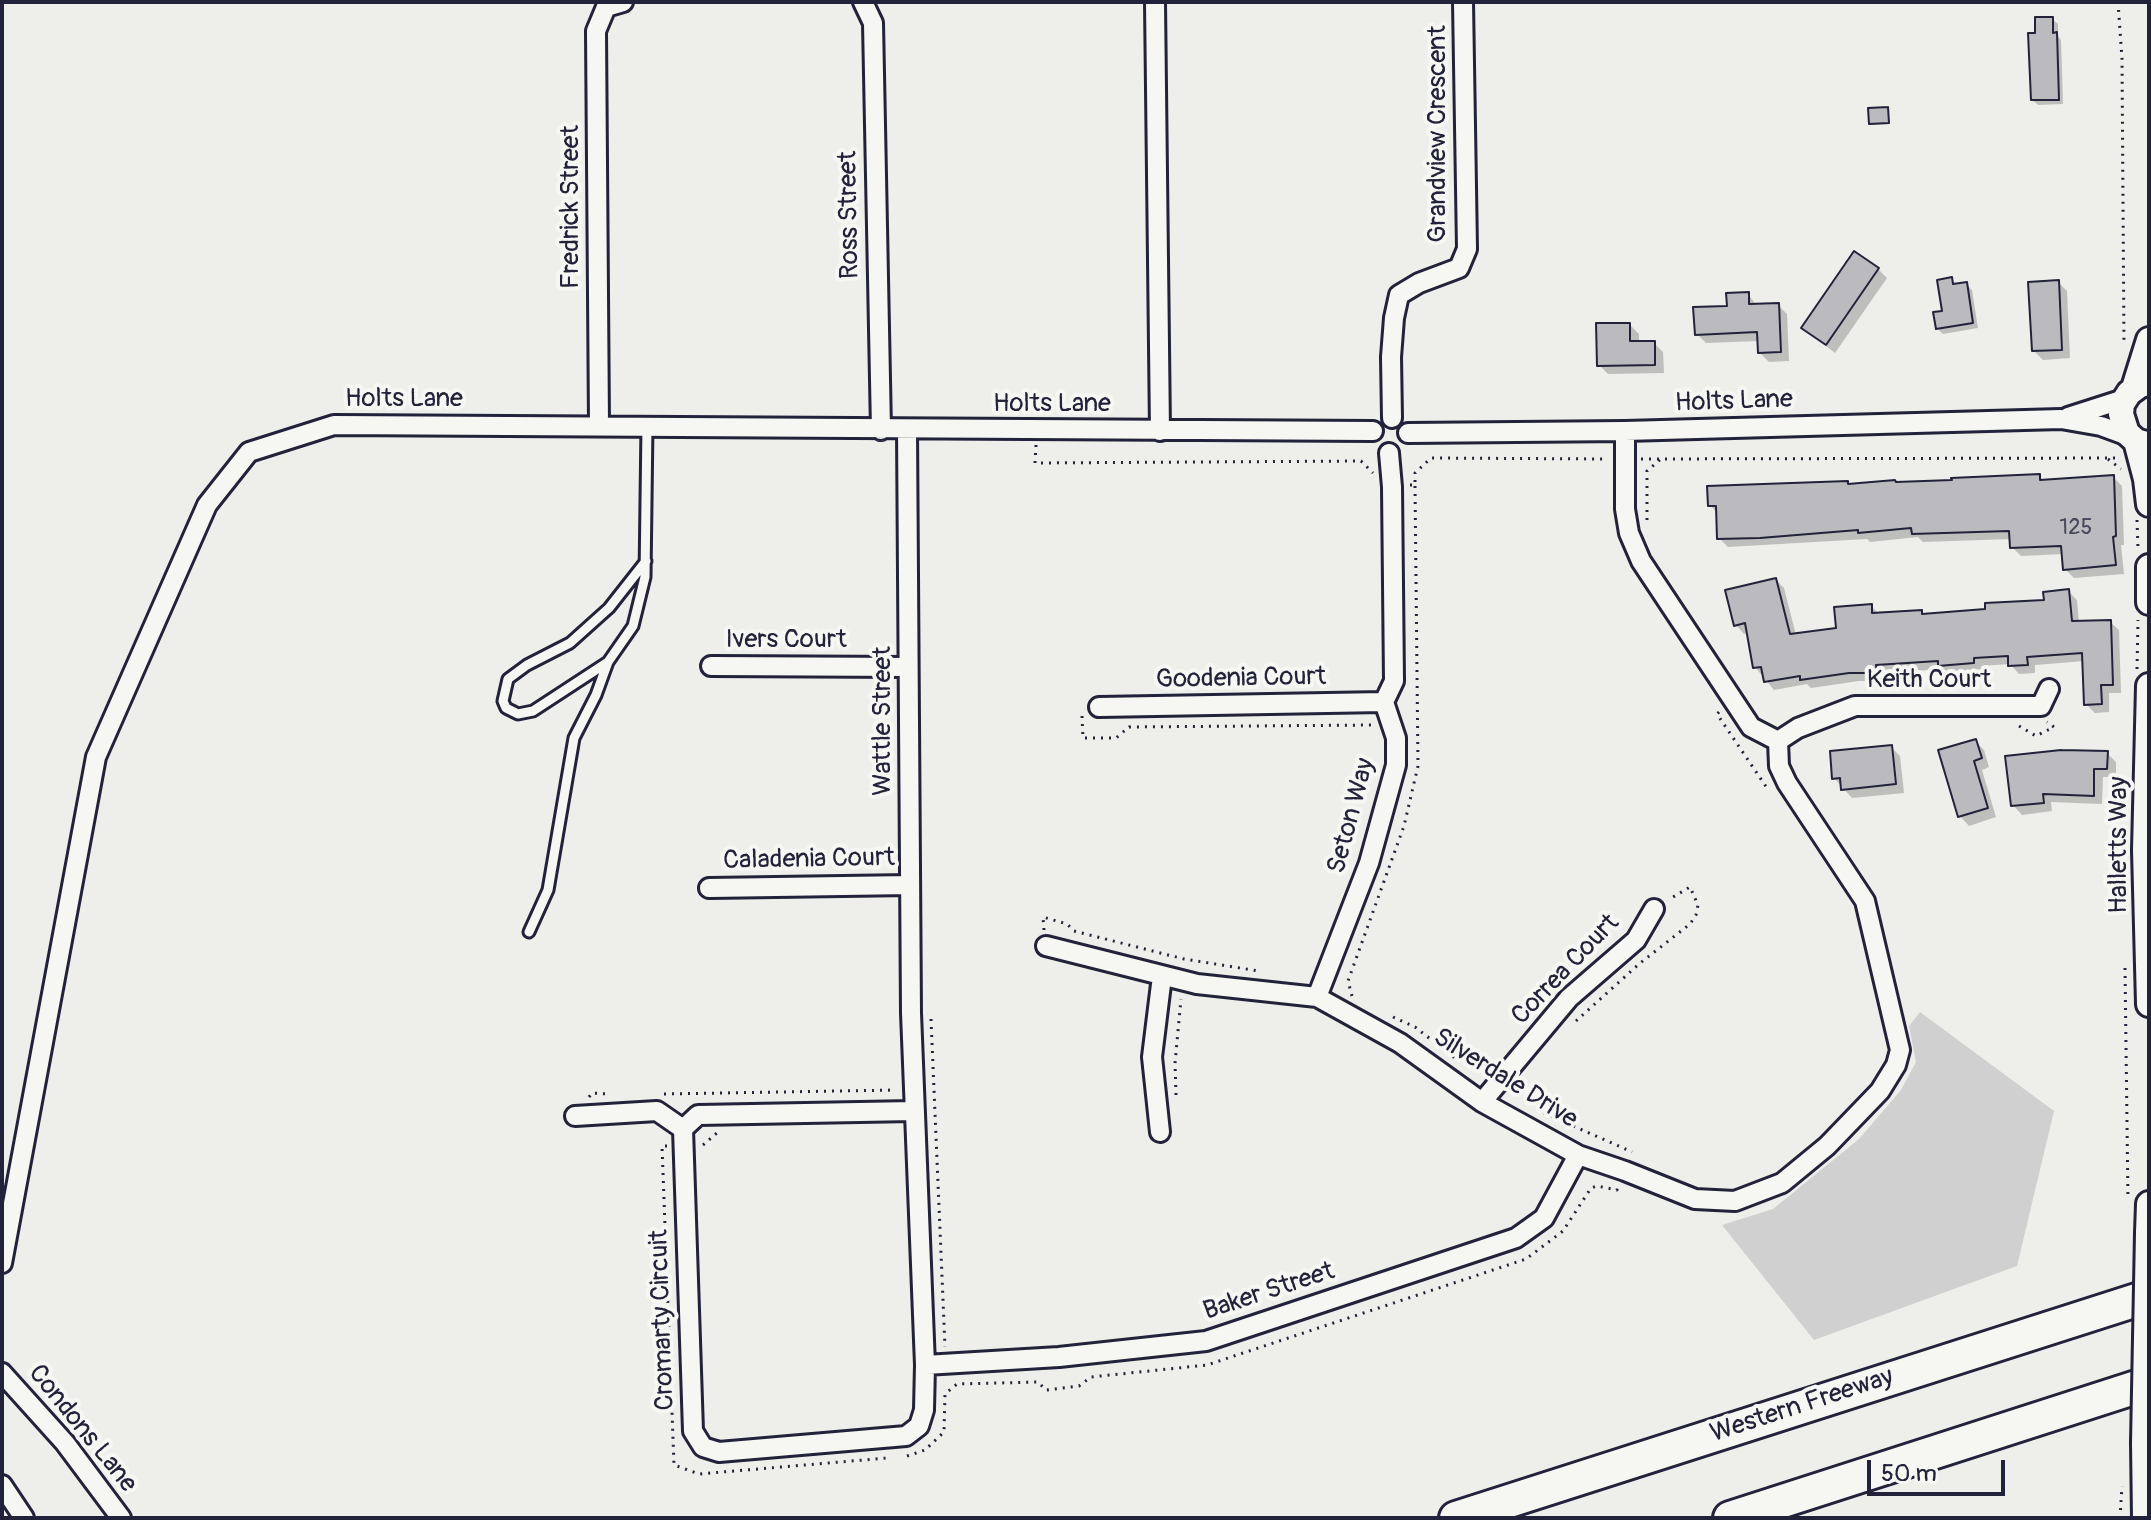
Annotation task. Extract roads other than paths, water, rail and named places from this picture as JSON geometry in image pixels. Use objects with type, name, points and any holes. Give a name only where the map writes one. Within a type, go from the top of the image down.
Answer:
[{"type":"highway","name":"Western Freeway","points":[[1456,1518],[2149,1296]]},
{"type":"highway","points":[[1730,1518],[2149,1383]]},
{"type":"street","name":"Fredrick Street","points":[[599,425],[596,31],[606,7],[623,2]]},
{"type":"street","name":"Ross Street","points":[[863,2],[873,23],[881,430]]},
{"type":"street","points":[[1155,2],[1160,431]]},
{"type":"street","name":"Grandview Crescent","points":[[1392,418],[1391,357],[1399,295],[1419,283],[1459,268],[1467,249],[1463,2]]},
{"type":"street","points":[[2149,340],[2136,390],[2121,419],[2139,441],[2149,504]]},
{"type":"street","name":"Holts Lane","points":[[2061,419],[2136,390]]},
{"type":"street","points":[[1392,418],[1403,422],[1408,433],[1406,445],[1389,453],[1376,446],[1373,431],[1380,421],[1392,418]]},
{"type":"street","name":"Holts Lane","points":[[1408,433],[1625,431],[2061,419],[2101,426],[2139,441]]},
{"type":"street","name":"Holts Lane","points":[[2,1263],[96,757],[207,505],[249,452],[334,425],[1373,431]]},
{"type":"street","name":"Wattle Street","points":[[907,429],[911,1013]]},
{"type":"street","points":[[1625,431],[1625,509],[1629,533],[1641,561],[1751,727],[1778,741]]},
{"type":"street","points":[[1384,702],[1394,681],[1389,453]]},
{"type":"street","points":[[2149,567],[2149,602]]},
{"type":"street","name":"Ivers Court","points":[[711,666],[908,667]]},
{"type":"street","name":"Halletts Way","points":[[2149,686],[2149,1004]]},
{"type":"street","name":"Goodenia Court","points":[[1099,707],[1384,702]]},
{"type":"street","name":"Seton Way","points":[[1317,997],[1380,831],[1396,765],[1396,738],[1384,702]]},
{"type":"street","name":"Keith Court","points":[[1778,741],[1798,728],[1855,706],[2045,705]]},
{"type":"street","name":"Silverdale Drive","points":[[1046,946],[1172,978],[1317,997],[1400,1043],[1482,1102],[1578,1155],[1695,1199],[1735,1201],[1782,1183],[1827,1146],[1880,1091],[1896,1065],[1900,1050],[1865,901],[1787,783],[1779,766],[1778,741]]},
{"type":"street","name":"Caladenia Court","points":[[709,888],[910,885]]},
{"type":"street","name":"Correa Court","points":[[1482,1102],[1569,998],[1636,940],[1654,909]]},
{"type":"street","points":[[1160,1132],[1152,1057],[1172,978]]},
{"type":"street","name":"Cromarty Circuit","points":[[683,1137],[693,1431],[703,1447],[719,1452],[906,1436],[919,1426],[922,1418],[925,1365],[911,1013]]},
{"type":"street","points":[[575,1116],[657,1111],[683,1137],[698,1115],[913,1111]]},
{"type":"street","name":"Baker Street","points":[[925,1365],[1059,1357],[1206,1341],[1516,1238],[1544,1218],[1578,1155]]},
{"type":"street","points":[[2145,1518],[2149,1204]]},
{"type":"street","name":"Condons Lane","points":[[2,1373],[65,1443],[121,1518]]},
{"type":"street","points":[[2,1485],[24,1518]]},
{"type":"lane","points":[[529,932],[548,890],[574,738],[596,695],[608,662],[633,626],[645,577],[647,425]]},
{"type":"lane","points":[[608,662],[533,711],[518,714],[506,708],[503,701],[508,679],[527,665],[570,643],[609,608],[646,561]]}]
